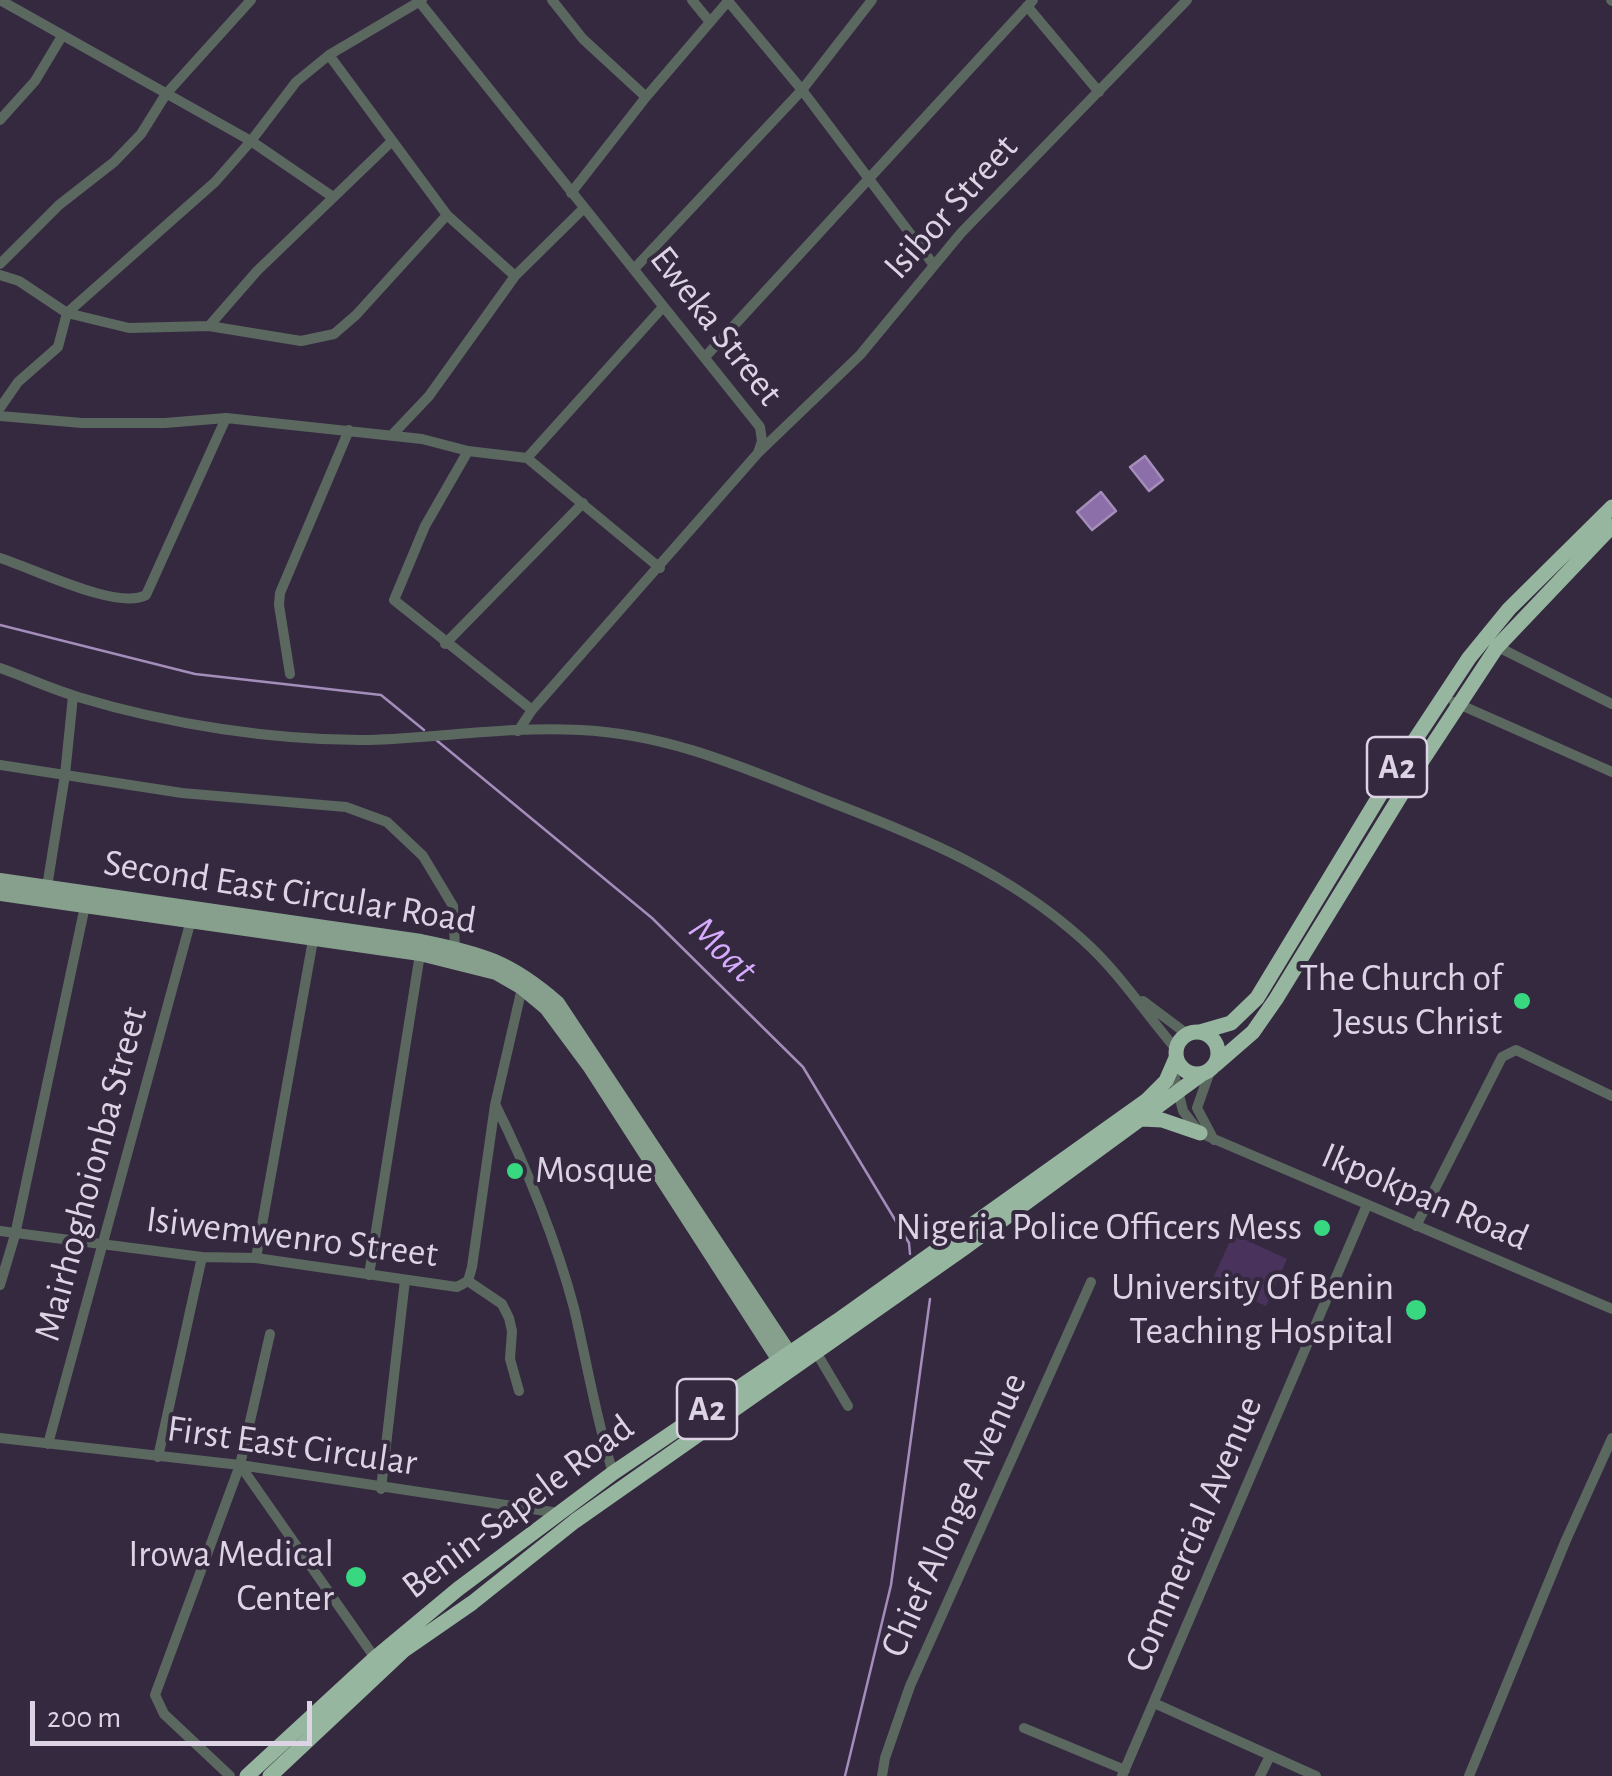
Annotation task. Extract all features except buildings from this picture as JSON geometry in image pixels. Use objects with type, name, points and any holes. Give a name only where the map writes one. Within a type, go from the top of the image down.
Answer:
[{"type":"highway","name":"A2","points":[[1175,1059],[1193,1033],[1231,1023],[1257,998],[1397,767],[1451,700],[1491,643],[1509,608],[1612,507]]},
{"type":"highway","name":"A2","points":[[1491,643],[1612,527]]},
{"type":"highway","name":"A2","points":[[1209,1070],[1253,1032],[1276,999],[1451,700]]},
{"type":"highway","points":[[1175,1059],[1183,1070],[1209,1070],[1216,1045],[1193,1033]]},
{"type":"highway","name":"Benin-Sapele Road","points":[[270,1776],[404,1650],[472,1603],[613,1473],[1147,1100],[1175,1059]]},
{"type":"highway","name":"Benin-Sapele Road","points":[[247,1776],[375,1658],[458,1589],[816,1352],[1209,1070]]},
{"type":"highway","points":[[1142,1119],[1162,1120],[1208,1137]]},
{"type":"main road","name":"Second East Circular Road","points":[[0,880],[85,906],[420,954],[496,973],[522,988],[546,1008],[611,1098],[783,1356]]},
{"type":"main road","name":"Second East Circular Road","points":[[0,894],[46,894],[455,948],[501,961],[558,1003],[783,1356]]},
{"type":"street","points":[[0,0],[252,141],[332,198]]},
{"type":"street","points":[[0,264],[59,205],[114,162],[141,134],[166,94],[250,0]]},
{"type":"street","points":[[0,408],[18,382],[58,347],[67,313],[215,182],[296,82],[329,55],[420,0]]},
{"type":"street","name":"Eweka Street","points":[[420,0],[583,209],[706,356],[760,427],[762,441],[758,453],[532,710],[518,731]]},
{"type":"street","points":[[552,0],[583,39],[646,97]]},
{"type":"street","points":[[692,0],[710,22]]},
{"type":"street","points":[[571,193],[728,0],[934,264]]},
{"type":"street","points":[[634,270],[802,90],[872,0]]},
{"type":"street","name":"Isibor Street","points":[[758,453],[860,355],[934,264],[1187,0]]},
{"type":"street","points":[[706,356],[1030,3],[1099,92]]},
{"type":"street","points":[[0,120],[36,81],[62,36]]},
{"type":"street","points":[[329,55],[447,215],[515,276]]},
{"type":"street","points":[[209,326],[256,271],[392,141]]},
{"type":"street","points":[[392,436],[429,396],[515,276],[583,209]]},
{"type":"street","points":[[0,274],[19,281],[67,313],[129,328],[209,326],[301,341],[334,334],[447,215]]},
{"type":"street","points":[[527,458],[663,306]]},
{"type":"street","points":[[0,416],[148,423],[226,418],[422,439],[468,451],[527,458],[660,568]]},
{"type":"street","points":[[0,558],[106,596],[138,600],[146,596],[226,418]]},
{"type":"street","points":[[290,674],[280,594],[349,430]]},
{"type":"street","points":[[468,451],[425,526],[393,598],[532,710]]},
{"type":"street","points":[[446,644],[583,502]]},
{"type":"street","points":[[1491,643],[1612,704]]},
{"type":"street","points":[[0,668],[73,696],[168,720],[278,734],[367,740],[591,731],[686,747],[928,839],[1021,892],[1084,940],[1138,998],[1175,1059],[1178,1094],[1190,1123],[1208,1137]]},
{"type":"street","points":[[46,894],[73,696]]},
{"type":"street","points":[[1451,700],[1612,772]]},
{"type":"street","points":[[0,766],[182,792],[346,808],[387,822],[423,856],[454,906],[455,948]]},
{"type":"street","points":[[0,1285],[15,1235],[85,906]]},
{"type":"street","name":"Mairhoghoionba Street","points":[[48,1444],[190,920]]},
{"type":"street","points":[[256,1258],[313,940]]},
{"type":"street","points":[[369,1275],[420,954]]},
{"type":"street","points":[[519,1390],[510,1359],[509,1318],[502,1304],[468,1281],[495,1106],[522,988]]},
{"type":"street","points":[[1138,998],[1193,1033]]},
{"type":"street","points":[[1416,1226],[1508,1052],[1516,1050],[1612,1096]]},
{"type":"street","points":[[1208,1137],[1196,1108],[1209,1070]]},
{"type":"street","points":[[495,1106],[521,1157],[573,1304],[600,1433],[613,1473]]},
{"type":"street","name":"Ikpokpan Road","points":[[1208,1137],[1612,1308]]},
{"type":"street","name":"Commercial Avenue","points":[[1123,1773],[1367,1204]]},
{"type":"street","name":"Isiwemwenro Street","points":[[0,1231],[202,1257],[256,1258],[457,1288],[468,1281]]},
{"type":"street","points":[[158,1457],[202,1257]]},
{"type":"street","points":[[381,1489],[406,1280]]},
{"type":"street","name":"Chief Alonge Avenue","points":[[882,1776],[910,1686],[1091,1282]]},
{"type":"street","points":[[230,1776],[164,1714],[155,1696],[240,1465],[270,1334]]},
{"type":"street","points":[[816,1352],[848,1406]]},
{"type":"street","name":"First East Circular","points":[[0,1438],[240,1465],[569,1517]]},
{"type":"street","points":[[1469,1776],[1612,1438]]},
{"type":"street","points":[[240,1465],[375,1658]]},
{"type":"street","points":[[1154,1703],[1316,1776]]},
{"type":"street","points":[[1024,1728],[1123,1773]]},
{"type":"street","points":[[1260,1776],[1270,1756]]},
{"type":"shaded area","points":[[1145,456],[1163,480],[1149,491],[1130,467]]},
{"type":"shaded area","points":[[1101,492],[1116,511],[1092,530],[1077,512]]},
{"type":"shaded area","points":[[1233,1234],[1287,1259],[1266,1306],[1212,1281]]},
{"type":"waterway","name":"Moat","points":[[0,625],[195,674],[381,695],[424,730]]},
{"type":"waterway","name":"Moat","points":[[435,739],[652,918],[803,1067],[909,1243],[910,1254]]},
{"type":"waterway","name":"Moat","points":[[845,1776],[891,1585],[930,1299]]},
{"type":"place","name":"The Church of Jesus Christ","points":[[1522,1001]]},
{"type":"place","name":"Mosque","points":[[515,1171]]},
{"type":"place","name":"Nigeria Police Officers Mess","points":[[1322,1228]]},
{"type":"place","name":"University Of Benin Teaching Hospital","points":[[1416,1310]]},
{"type":"place","name":"Irowa Medical Center","points":[[356,1577]]}]
